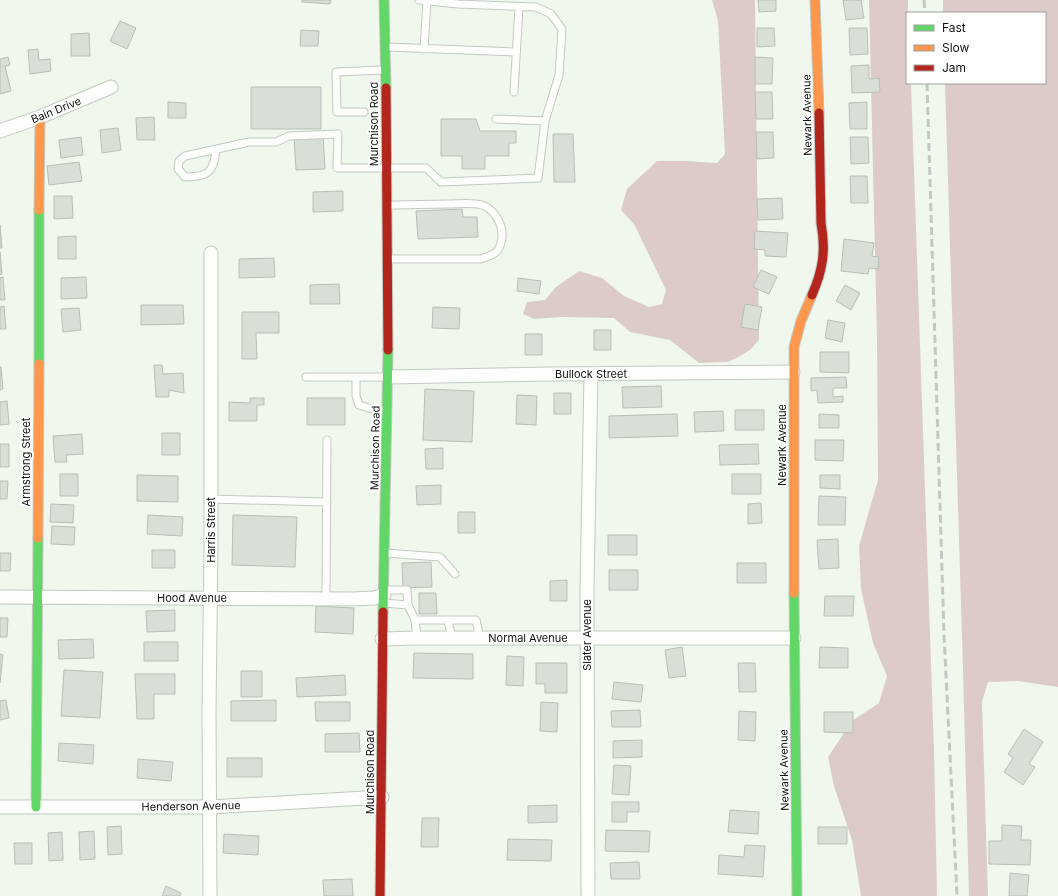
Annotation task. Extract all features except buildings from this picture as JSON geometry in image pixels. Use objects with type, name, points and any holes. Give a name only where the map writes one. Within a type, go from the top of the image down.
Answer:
[{"type":"street","name":"Murchison Road","points":[[380,896],[382,797],[382,639],[388,377],[386,70],[384,0]]},
{"type":"street","name":"Newark Avenue","points":[[797,896],[793,372],[794,348],[798,330],[816,285],[821,268],[823,250],[823,232],[821,223],[819,92],[814,0]]},
{"type":"street","name":"Bain Drive","points":[[0,131],[40,117],[111,87]]},
{"type":"street","name":"Armstrong Street","points":[[36,807],[40,117]]},
{"type":"street","name":"Harris Street","points":[[210,896],[209,713],[211,252]]},
{"type":"street","name":"Bullock Street","points":[[388,377],[793,372]]},
{"type":"street","name":"Slater Avenue","points":[[588,896],[587,589],[591,374]]},
{"type":"street","name":"Hood Avenue","points":[[0,598],[374,598],[384,596]]},
{"type":"street","name":"Normal Avenue","points":[[382,639],[794,638]]},
{"type":"street","name":"Henderson Avenue","points":[[0,807],[210,807],[382,797]]},
{"type":"lane","points":[[216,150],[215,160],[211,170],[200,176],[185,177],[178,169],[179,161],[185,156],[249,142],[276,142],[289,136],[338,134],[338,168],[426,168],[442,182],[538,178],[545,121],[559,74],[562,29],[552,14],[536,7],[458,4],[419,0]]},
{"type":"lane","points":[[424,49],[427,1]]},
{"type":"lane","points":[[514,92],[519,7]]},
{"type":"lane","points":[[385,47],[516,52]]},
{"type":"lane","points":[[364,112],[338,112],[336,72],[386,70]]},
{"type":"lane","points":[[496,119],[545,121]]},
{"type":"lane","points":[[387,205],[467,203],[482,205],[494,213],[500,222],[502,234],[501,246],[494,254],[481,259],[387,259]]},
{"type":"lane","points":[[306,377],[388,377]]},
{"type":"lane","points":[[356,377],[356,396],[359,405],[387,411]]},
{"type":"lane","points":[[326,598],[327,440]]},
{"type":"lane","points":[[211,499],[327,502]]},
{"type":"lane","points":[[385,553],[440,557],[455,574]]},
{"type":"lane","points":[[384,596],[407,590],[408,604],[415,620],[417,638]]},
{"type":"lane","points":[[384,596],[408,604]]},
{"type":"lane","points":[[415,620],[476,620],[480,638]]},
{"type":"lane","points":[[448,620],[452,639]]},
{"type":"shaded area","points":[[712,0],[755,0],[759,340],[750,350],[727,362],[699,363],[670,340],[630,332],[614,318],[561,317],[534,319],[523,314],[527,302],[545,300],[556,287],[579,271],[602,278],[624,296],[649,307],[662,304],[666,290],[634,224],[621,210],[627,189],[657,161],[717,163],[725,154],[718,21]]},
{"type":"shaded area","points":[[869,0],[908,0],[908,12],[906,12],[906,84],[911,84],[934,750],[937,896],[861,896],[852,840],[834,786],[828,757],[852,721],[879,703],[887,676],[873,643],[861,589],[859,546],[878,480],[877,339]]},
{"type":"shaded area","points":[[943,0],[1058,0],[1058,687],[1018,681],[988,682],[982,702],[988,896],[969,896],[945,84],[1046,84],[1046,12],[943,12]]},
{"type":"railway","points":[[924,0],[925,12]]},
{"type":"railway","points":[[927,84],[944,635],[957,896]]},
{"type":"traffic: fast","points":[[384,0],[386,88]]},
{"type":"traffic: fast","points":[[39,210],[39,364]]},
{"type":"traffic: fast","points":[[383,612],[388,350]]},
{"type":"traffic: fast","points":[[36,807],[38,538]]},
{"type":"traffic: fast","points":[[794,593],[797,896]]},
{"type":"traffic: slow","points":[[815,0],[819,113]]},
{"type":"traffic: slow","points":[[39,210],[40,117]]},
{"type":"traffic: slow","points":[[794,593],[794,347],[801,321],[812,295]]},
{"type":"traffic: slow","points":[[38,538],[39,364]]},
{"type":"traffic: jam","points":[[386,88],[388,350]]},
{"type":"traffic: jam","points":[[812,295],[819,277],[823,251],[819,113]]},
{"type":"traffic: jam","points":[[380,896],[383,612]]}]
